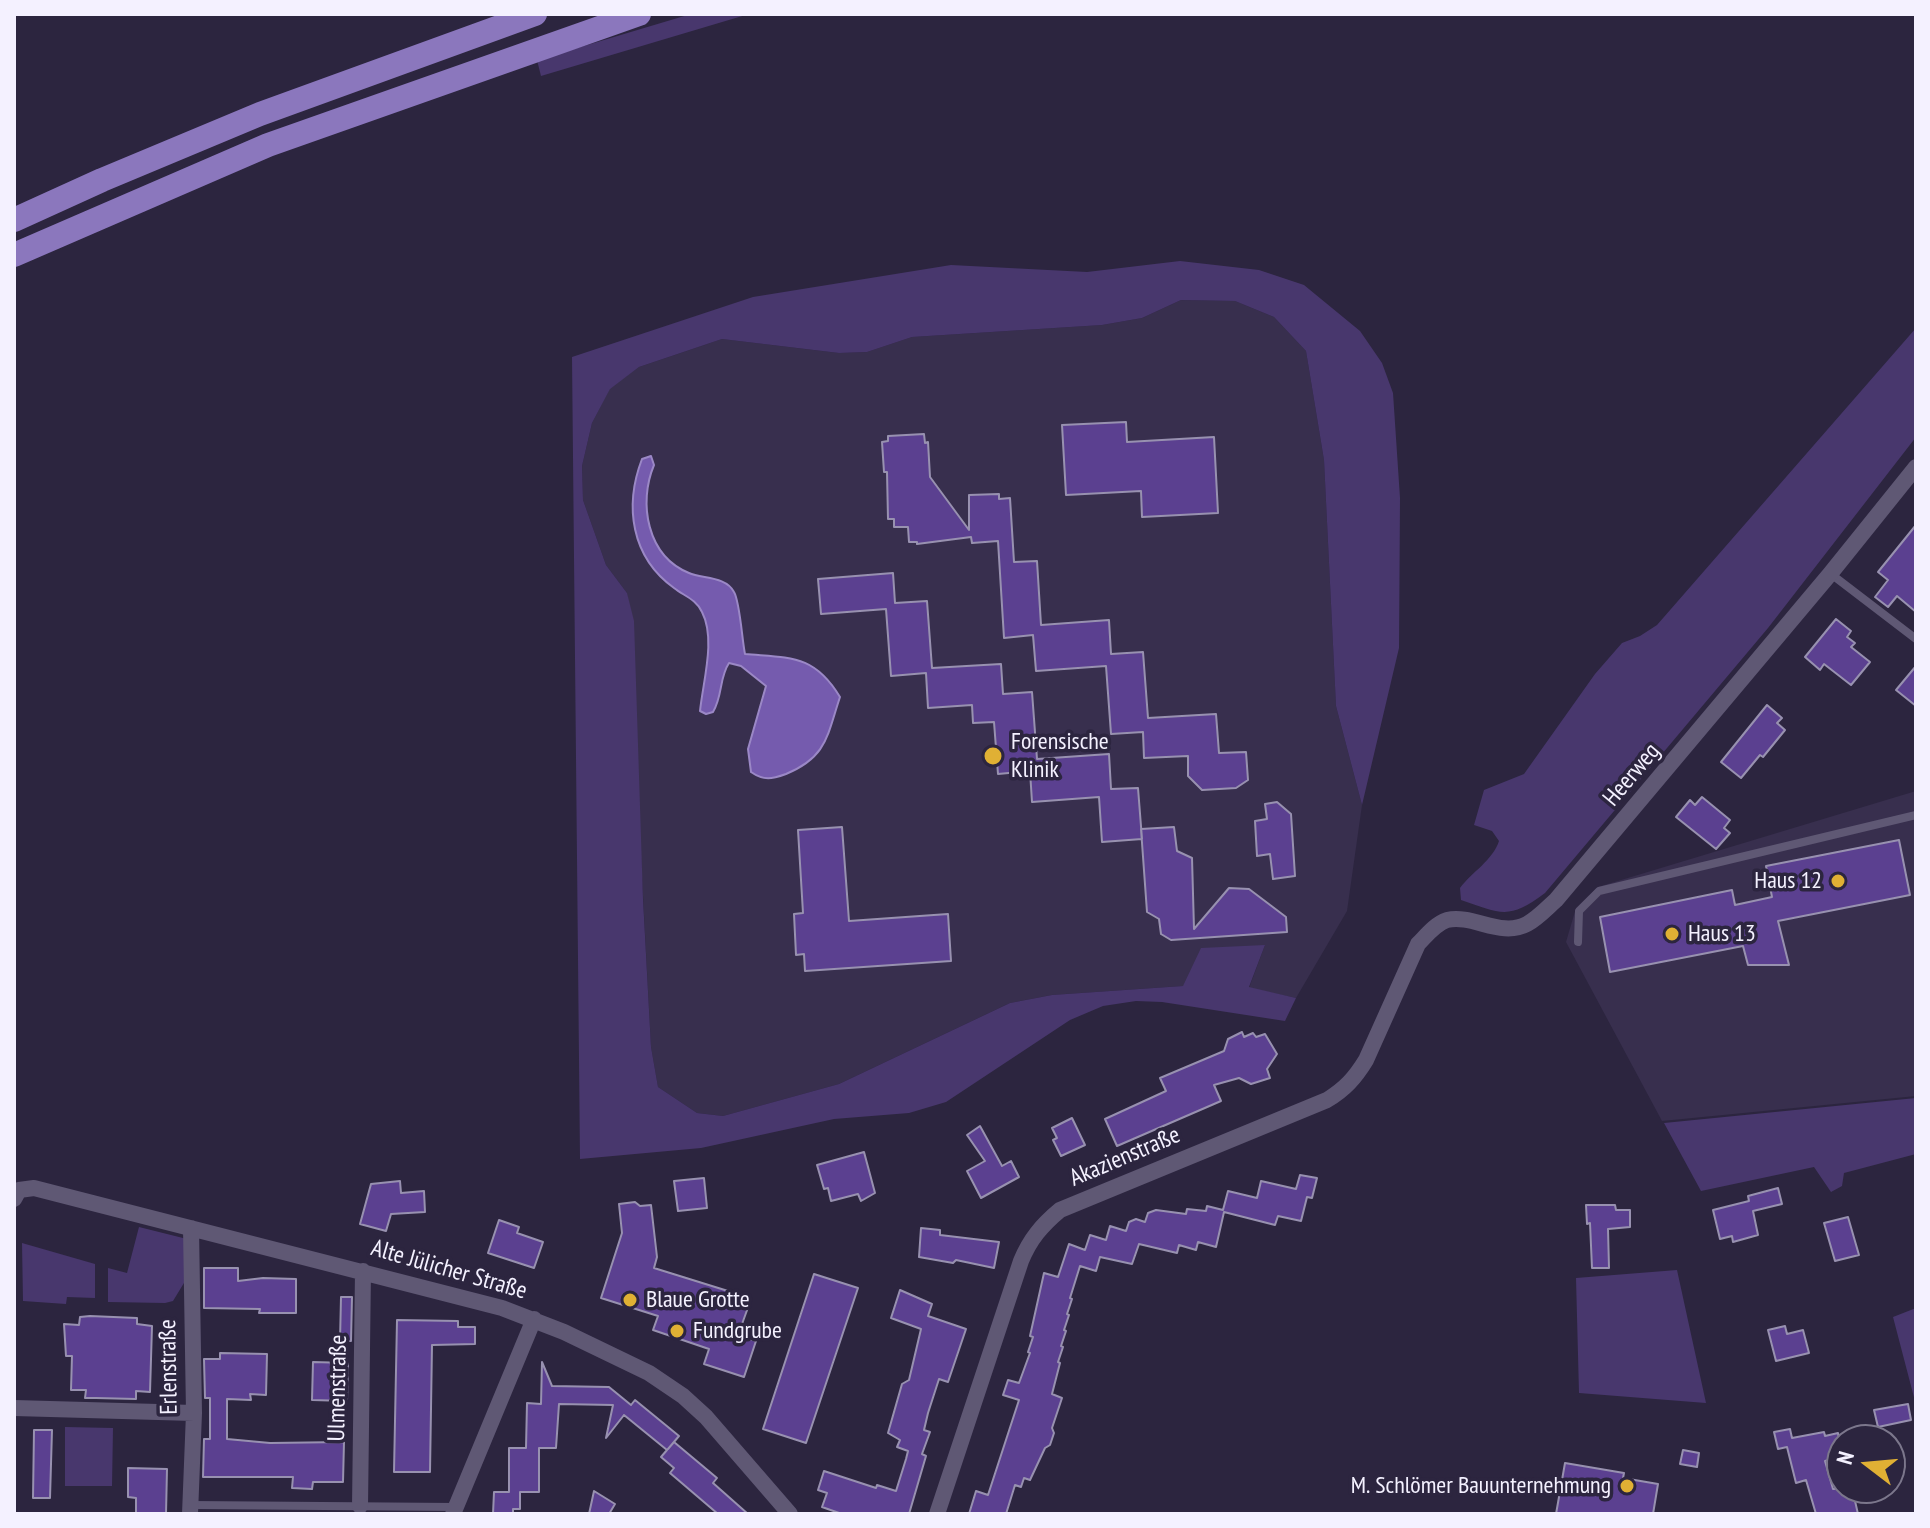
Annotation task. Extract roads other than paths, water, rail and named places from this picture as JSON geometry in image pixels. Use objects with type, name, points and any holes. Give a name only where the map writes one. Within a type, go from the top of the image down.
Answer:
[{"type":"main road","points":[[14,220],[260,114],[535,14]]},
{"type":"main road","points":[[14,255],[268,145],[639,14]]},
{"type":"street","name":"Heerweg","points":[[1432,929],[1446,920],[1508,928],[1525,926],[1539,916],[1582,872],[1916,467]]},
{"type":"street","name":"Akazienstraße","points":[[937,1514],[1021,1261],[1043,1224],[1060,1210],[1327,1100],[1344,1090],[1366,1060],[1418,944],[1432,929]]},
{"type":"street","name":"Alte Jülicher Straße","points":[[14,1199],[19,1190],[34,1188],[363,1271],[534,1319],[649,1373],[683,1396],[706,1417],[790,1514]]},
{"type":"street","name":"Erlenstraße","points":[[190,1510],[194,1413],[191,1228]]},
{"type":"street","name":"Ulmenstraße","points":[[360,1506],[363,1271]]},
{"type":"street","points":[[455,1510],[534,1319]]},
{"type":"street","points":[[14,1408],[194,1413]]},
{"type":"lane","points":[[1830,574],[1916,639]]},
{"type":"lane","points":[[1578,942],[1579,911],[1599,891],[1916,815]]},
{"type":"lane","name":"Erlenstraße","points":[[190,1510],[360,1506],[455,1510]]},
{"type":"place","name":"Forensische Klinik","points":[[993,756]]},
{"type":"place","name":"Haus 12","points":[[1838,881]]},
{"type":"place","name":"Haus 13","points":[[1672,934]]},
{"type":"place","name":"Blaue Grotte","points":[[630,1300]]},
{"type":"place","name":"Fundgrube","points":[[677,1331]]},
{"type":"place","name":"M. Schlömer Bauunternehmung","points":[[1627,1486]]}]
